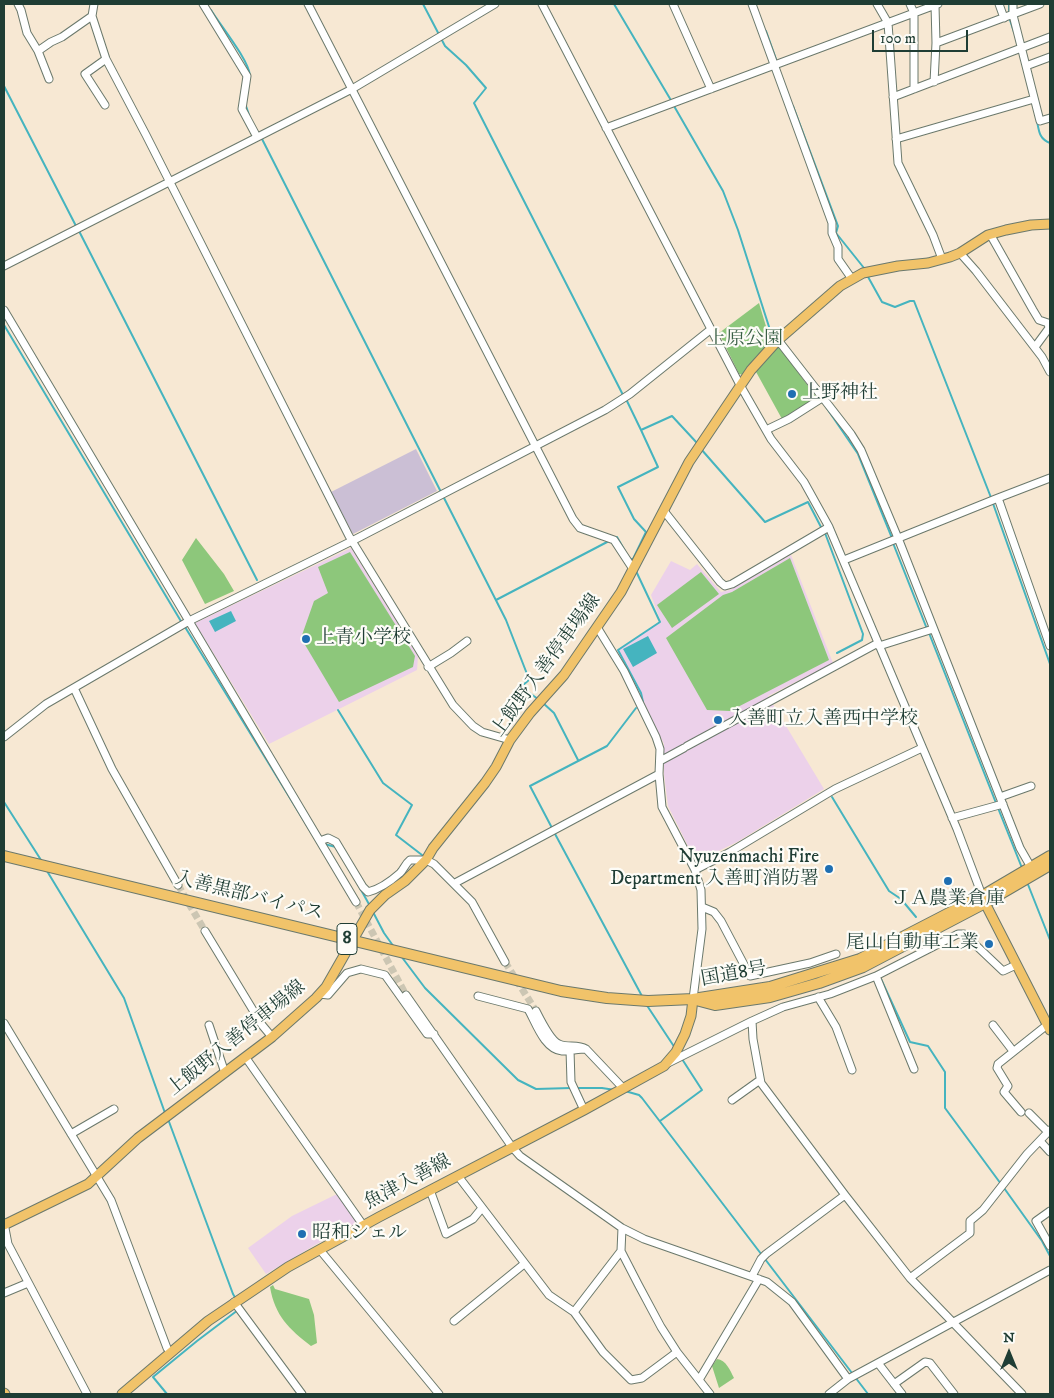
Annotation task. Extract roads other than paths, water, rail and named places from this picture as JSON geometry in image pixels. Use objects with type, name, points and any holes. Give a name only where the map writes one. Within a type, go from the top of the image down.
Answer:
[{"type":"highway","name":"入善黒部バイパス","points":[[4,856],[569,992],[633,1000],[693,999]]},
{"type":"highway","name":"国道8号","points":[[693,999],[715,1006],[770,997],[863,967],[1033,871],[1050,856]]},
{"type":"highway","name":"国道8号","points":[[1033,871],[1050,865]]},
{"type":"main road","name":"上飯野入善停車場線","points":[[4,1225],[70,1193],[97,1177],[138,1138],[246,1058],[320,994],[332,979],[370,910],[385,895],[405,881],[426,860],[433,848],[485,783],[510,740],[530,713],[564,675],[622,592],[689,462],[740,385],[778,340],[834,291],[852,279],[871,271],[928,263],[942,259],[960,253],[990,234],[1021,226],[1050,224]]},
{"type":"main road","points":[[984,900],[1049,1028]]},
{"type":"main road","name":"魚津入善線","points":[[122,1394],[208,1321],[288,1267],[363,1225],[584,1110],[664,1066],[676,1052],[685,1034],[691,1016],[693,999]]},
{"type":"street","points":[[18,4],[22,10],[27,32],[38,51],[49,78]]},
{"type":"street","points":[[94,4],[92,16],[106,59],[352,541],[453,705],[473,726],[482,732],[510,740]]},
{"type":"street","points":[[203,4],[247,76],[242,109],[256,137]]},
{"type":"street","points":[[308,4],[573,519],[580,528],[614,540],[633,569]]},
{"type":"street","points":[[4,266],[352,89],[495,4]]},
{"type":"street","points":[[542,4],[740,385],[766,430],[804,482],[829,527],[952,818],[984,900]]},
{"type":"street","points":[[673,4],[711,89]]},
{"type":"street","points":[[752,4],[832,223],[832,233],[838,247],[838,259],[852,279]]},
{"type":"street","points":[[877,4],[888,23],[898,164],[934,235],[942,259]]},
{"type":"street","points":[[910,4],[914,14],[914,89]]},
{"type":"street","points":[[999,4],[1004,18]]},
{"type":"street","points":[[1013,4],[1013,14],[1040,121],[1050,118]]},
{"type":"street","points":[[936,43],[1040,4]]},
{"type":"street","points":[[606,128],[934,5],[936,43],[934,82]]},
{"type":"street","points":[[38,51],[92,16]]},
{"type":"street","points":[[893,97],[1050,37]]},
{"type":"street","points":[[1026,66],[1050,57]]},
{"type":"street","points":[[105,105],[85,74],[106,59]]},
{"type":"street","points":[[896,139],[1034,99]]},
{"type":"street","points":[[990,234],[1039,320],[1048,323],[1049,328],[1034,347]]},
{"type":"street","points":[[960,253],[1034,347],[1050,372]]},
{"type":"street","points":[[4,310],[356,902]]},
{"type":"street","points":[[4,737],[46,704],[189,621],[352,541],[614,405],[710,330]]},
{"type":"street","points":[[778,340],[851,434],[860,450],[898,538],[1020,848],[1033,871]]},
{"type":"street","points":[[766,430],[790,419],[822,398]]},
{"type":"street","points":[[844,560],[1050,478]]},
{"type":"street","points":[[998,498],[1050,646]]},
{"type":"street","points":[[664,511],[720,582],[726,586],[829,527]]},
{"type":"street","points":[[597,627],[624,671],[656,737],[660,749],[659,774],[662,808],[695,870],[701,890],[701,937],[693,999]]},
{"type":"street","points":[[660,761],[878,644],[934,629]]},
{"type":"street","points":[[428,666],[467,641]]},
{"type":"street","points":[[74,688],[112,769],[178,885]]},
{"type":"street","points":[[695,870],[730,852],[835,789],[922,748]]},
{"type":"street","points":[[455,883],[659,774]]},
{"type":"street","points":[[952,818],[1002,801],[1031,786]]},
{"type":"street","points":[[320,841],[328,838],[336,842],[363,887],[368,892],[378,890],[402,872],[405,864],[410,860],[426,860],[434,864],[472,902],[506,962]]},
{"type":"street","points":[[702,907],[714,912],[721,921],[750,976],[810,963],[836,954]]},
{"type":"street","points":[[205,931],[262,1025],[272,1037]]},
{"type":"street","points":[[664,1066],[783,1007],[818,997],[876,976],[958,934],[964,934],[1003,971],[1016,966]]},
{"type":"street","points":[[320,994],[328,995],[347,973],[362,968],[385,975],[427,1034],[434,1034]]},
{"type":"street","points":[[876,976],[914,1069]]},
{"type":"street","points":[[406,995],[520,1156],[622,1228],[644,1239],[767,1282],[792,1302],[848,1379]]},
{"type":"street","points":[[478,996],[528,1009],[546,1042],[554,1048],[561,1051],[586,1049]]},
{"type":"street","points":[[818,997],[836,1027],[852,1070]]},
{"type":"street","points":[[536,1011],[553,1040],[558,1044],[581,1046],[586,1049],[623,1088]]},
{"type":"street","points":[[752,1021],[753,1039],[761,1083],[845,1196],[910,1278],[1022,1394]]},
{"type":"street","points":[[4,1023],[111,1200],[170,1352]]},
{"type":"street","points":[[208,1025],[225,1073]]},
{"type":"street","points":[[993,1025],[1013,1051]]},
{"type":"street","points":[[910,1278],[970,1233],[970,1221],[983,1210],[1027,1154],[1049,1131],[1025,1113],[1004,1092],[1008,1086],[998,1068],[998,1064],[1013,1051],[1049,1028]]},
{"type":"street","points":[[570,1050],[571,1082],[584,1110]]},
{"type":"street","points":[[246,1058],[363,1225]]},
{"type":"street","points":[[732,1100],[760,1080]]},
{"type":"street","points":[[71,1134],[114,1109]]},
{"type":"street","points":[[1040,1141],[1050,1152]]},
{"type":"street","points":[[458,1176],[549,1295],[574,1312],[603,1352],[631,1380],[642,1378],[677,1352]]},
{"type":"street","points":[[430,1190],[446,1234],[473,1219],[482,1208]]},
{"type":"street","points":[[752,1276],[761,1258],[845,1196]]},
{"type":"street","points":[[1050,1211],[1036,1221],[1050,1246]]},
{"type":"street","points":[[4,1225],[8,1244],[87,1394]]},
{"type":"street","points":[[622,1228],[621,1251],[661,1328],[710,1394]]},
{"type":"street","points":[[320,1250],[440,1394]]},
{"type":"street","points":[[574,1312],[621,1251]]},
{"type":"street","points":[[454,1322],[524,1264]]},
{"type":"street","points":[[828,1394],[848,1379],[1050,1270]]},
{"type":"street","points":[[699,1380],[759,1279]]},
{"type":"street","points":[[4,1293],[28,1283]]},
{"type":"street","points":[[234,1302],[302,1394]]},
{"type":"street","points":[[894,1384],[925,1362],[930,1364],[954,1394]]},
{"type":"street","points":[[878,1363],[902,1394]]},
{"type":"water","points":[[231,611],[236,621],[215,632],[209,621]]},
{"type":"water","points":[[648,636],[657,653],[633,667],[623,649]]},
{"type":"waterway","points":[[423,4],[445,46],[466,65],[486,88],[474,103],[623,395]]},
{"type":"waterway","points":[[614,4],[672,102]]},
{"type":"waterway","points":[[1009,4],[1009,12]]},
{"type":"waterway","points":[[211,10],[240,52],[250,76]]},
{"type":"waterway","points":[[1009,17],[1014,32]]},
{"type":"waterway","points":[[766,31],[777,62]]},
{"type":"waterway","points":[[4,86],[76,226]]},
{"type":"waterway","points":[[246,106],[250,118]]},
{"type":"waterway","points":[[674,106],[723,191],[738,230],[771,333],[776,338]]},
{"type":"waterway","points":[[793,106],[838,226],[836,233],[864,268]]},
{"type":"waterway","points":[[1037,121],[1042,137],[1050,143]]},
{"type":"waterway","points":[[261,137],[441,492]]},
{"type":"waterway","points":[[79,231],[257,580]]},
{"type":"waterway","points":[[867,275],[882,302],[895,307],[914,301],[990,495],[1050,664]]},
{"type":"waterway","points":[[4,325],[182,623]]},
{"type":"waterway","points":[[626,399],[641,430],[672,416],[697,443]]},
{"type":"waterway","points":[[826,407],[858,454],[892,538]]},
{"type":"waterway","points":[[630,559],[633,559],[646,532],[634,519],[618,487],[658,467],[641,430]]},
{"type":"waterway","points":[[701,449],[765,522],[808,502],[822,529]]},
{"type":"waterway","points":[[443,496],[506,620],[527,674],[531,678],[521,687],[538,699]]},
{"type":"waterway","points":[[825,533],[863,634],[862,640],[837,653]]},
{"type":"waterway","points":[[616,538],[625,551]]},
{"type":"waterway","points":[[496,600],[609,541]]},
{"type":"waterway","points":[[893,543],[927,629]]},
{"type":"waterway","points":[[636,571],[660,622],[618,650],[641,693],[643,702]]},
{"type":"waterway","points":[[185,627],[317,842]]},
{"type":"waterway","points":[[929,633],[996,803]]},
{"type":"waterway","points":[[543,703],[554,713],[578,760]]},
{"type":"waterway","points":[[552,828],[530,786],[607,746],[636,708]]},
{"type":"waterway","points":[[338,710],[383,783],[412,805],[396,835],[422,855]]},
{"type":"waterway","points":[[832,797],[889,891],[901,899],[916,917]]},
{"type":"waterway","points":[[4,802],[41,860]]},
{"type":"waterway","points":[[998,808],[1022,868]]},
{"type":"waterway","points":[[554,832],[643,998]]},
{"type":"waterway","points":[[324,844],[336,847]]},
{"type":"waterway","points":[[47,871],[124,998],[165,1113]]},
{"type":"waterway","points":[[1027,882],[1050,940]]},
{"type":"waterway","points":[[360,888],[370,906]]},
{"type":"waterway","points":[[373,912],[394,947]]},
{"type":"waterway","points":[[401,956],[425,988],[518,1080],[536,1089],[571,1088]]},
{"type":"waterway","points":[[881,979],[910,1042],[928,1046],[945,1072],[945,1108],[1001,1184]]},
{"type":"waterway","points":[[646,1004],[675,1048]]},
{"type":"waterway","points":[[660,1121],[702,1090],[682,1059]]},
{"type":"waterway","points":[[575,1088],[615,1090]]},
{"type":"waterway","points":[[625,1091],[639,1095],[642,1098],[852,1373]]},
{"type":"waterway","points":[[168,1119],[236,1299]]},
{"type":"waterway","points":[[1004,1188],[1042,1241],[1050,1256]]},
{"type":"waterway","points":[[167,1394],[153,1377],[238,1310]]},
{"type":"waterway","points":[[855,1377],[868,1394]]},
{"type":"tunnel","points":[[178,885],[205,931]]},
{"type":"tunnel","points":[[356,902],[406,995]]},
{"type":"tunnel","points":[[505,962],[536,1011]]},
{"type":"place","name":"上野神社","points":[[792,394]]},
{"type":"place","name":"上青小学校","points":[[306,639]]},
{"type":"place","name":"入善町立入善西中学校","points":[[718,720]]},
{"type":"place","name":"Nyuzenmachi Fire Department 入善町消防署","points":[[829,869]]},
{"type":"place","name":"ＪＡ農業倉庫","points":[[948,881]]},
{"type":"place","name":"尾山自動車工業","points":[[989,944]]},
{"type":"place","name":"昭和シェル","points":[[302,1234]]},
{"type":"park label","name":"上原公園","points":[[745,340]]}]
